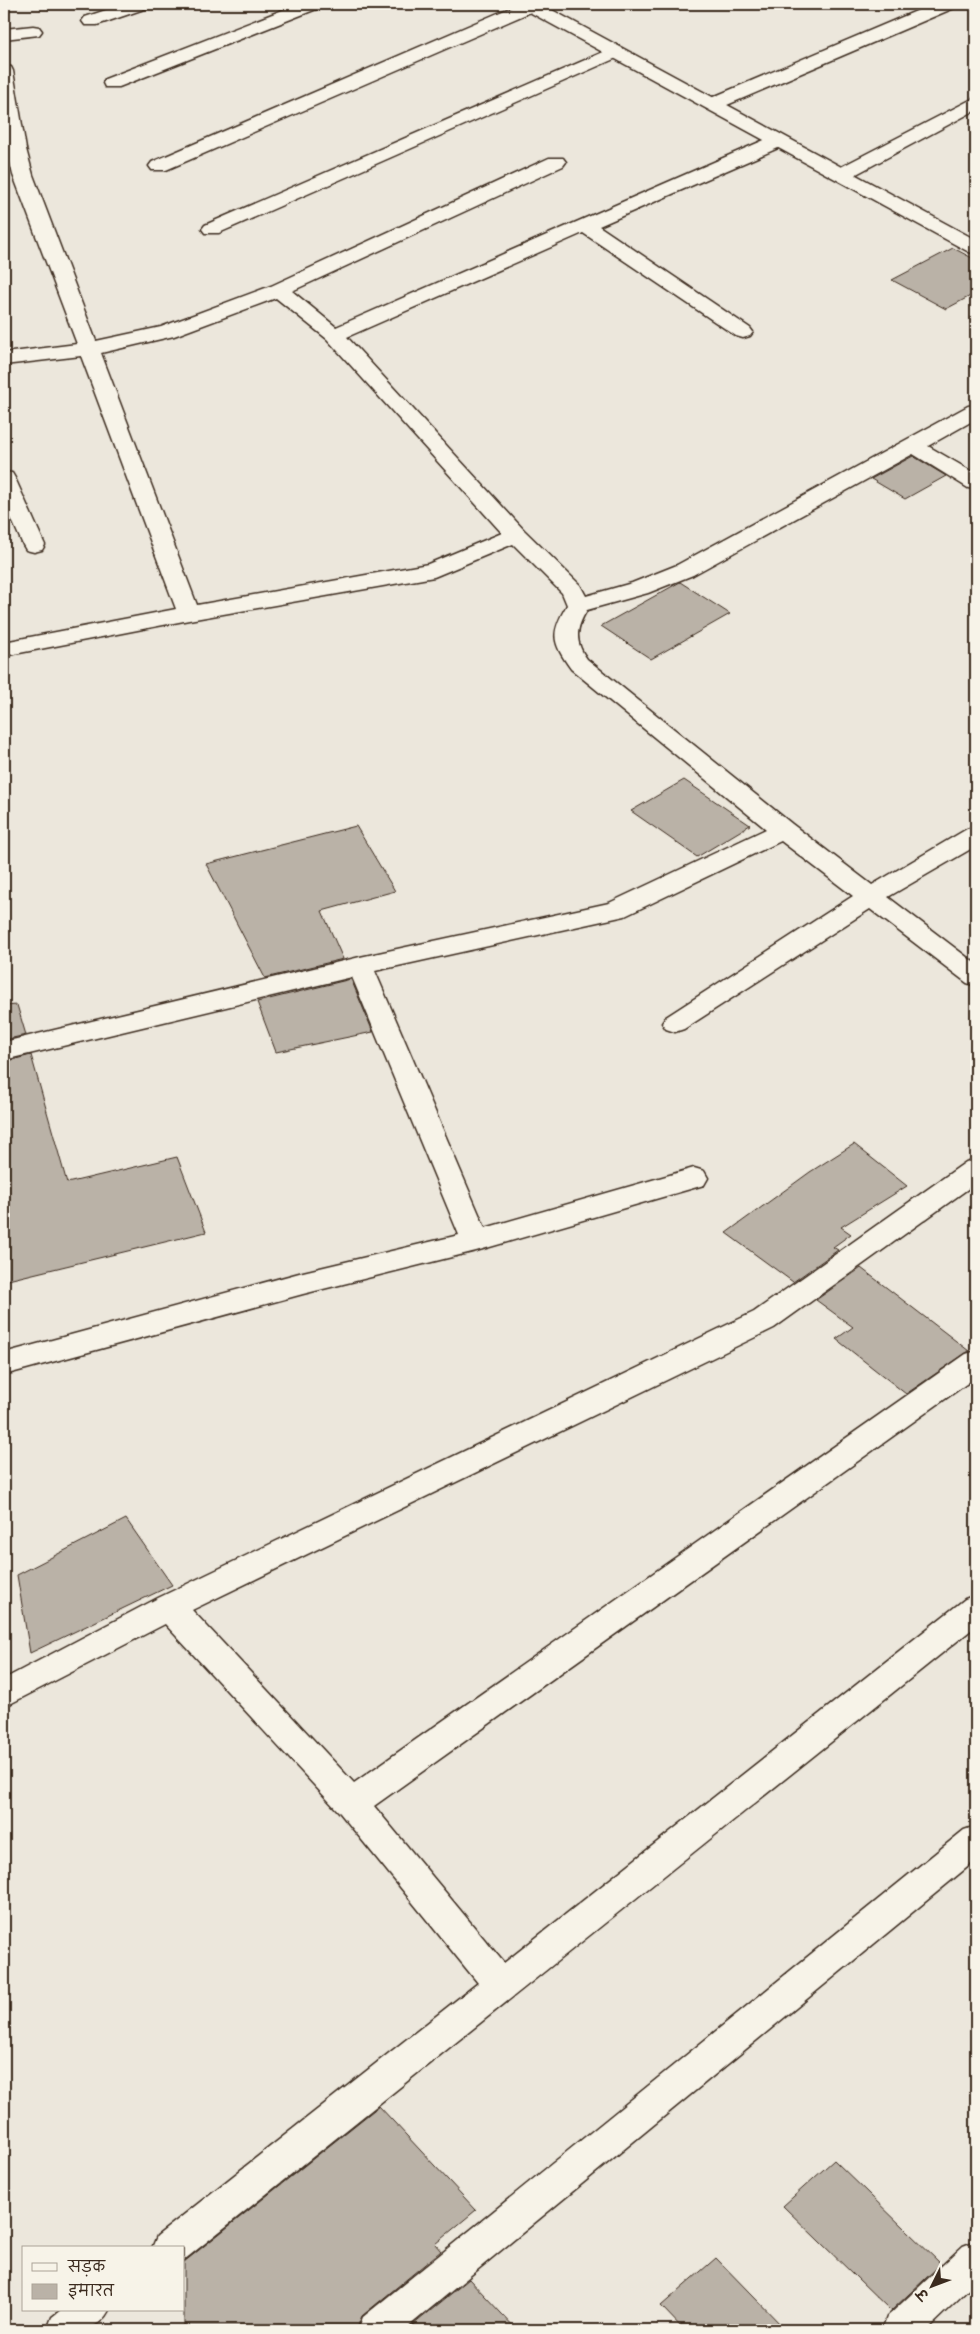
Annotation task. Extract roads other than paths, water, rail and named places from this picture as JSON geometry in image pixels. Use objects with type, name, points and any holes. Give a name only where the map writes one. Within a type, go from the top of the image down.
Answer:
[{"type":"street","points":[[91,21],[142,4]]},
{"type":"street","points":[[112,83],[313,4]]},
{"type":"street","points":[[159,166],[531,4],[615,52],[976,248]]},
{"type":"street","points":[[713,104],[948,4]]},
{"type":"street","points":[[4,34],[33,31]]},
{"type":"street","points":[[212,229],[615,52]]},
{"type":"street","points":[[4,71],[16,149],[23,175],[189,613]]},
{"type":"street","points":[[842,174],[976,103]]},
{"type":"street","points":[[334,335],[778,141]]},
{"type":"street","points":[[4,359],[90,349],[168,332],[278,290],[556,162]]},
{"type":"street","points":[[584,225],[743,332]]},
{"type":"street","points":[[278,290],[334,335],[516,535],[572,590],[578,605],[565,633],[566,647],[578,664],[783,830],[976,978]]},
{"type":"street","points":[[578,605],[640,588],[685,570],[976,411]]},
{"type":"street","points":[[912,445],[976,483]]},
{"type":"street","points":[[4,478],[34,545]]},
{"type":"street","points":[[4,649],[189,613],[434,570],[516,535]]},
{"type":"street","points":[[4,1051],[360,966],[616,910],[783,830]]},
{"type":"street","points":[[675,1023],[870,897],[976,835]]},
{"type":"street","points":[[360,966],[476,1241]]},
{"type":"street","points":[[4,1694],[170,1607],[764,1320],[976,1169]]},
{"type":"street","points":[[4,1364],[303,1283],[476,1241],[694,1178]]},
{"type":"street","points":[[352,1803],[976,1362]]},
{"type":"street","points":[[170,1607],[352,1803],[502,1986]]},
{"type":"street","points":[[173,2246],[976,1608]]},
{"type":"street","points":[[376,2330],[976,1840]]},
{"type":"street","points":[[914,2326],[976,2258]]},
{"type":"street","points":[[65,2330],[88,2312]]}]
